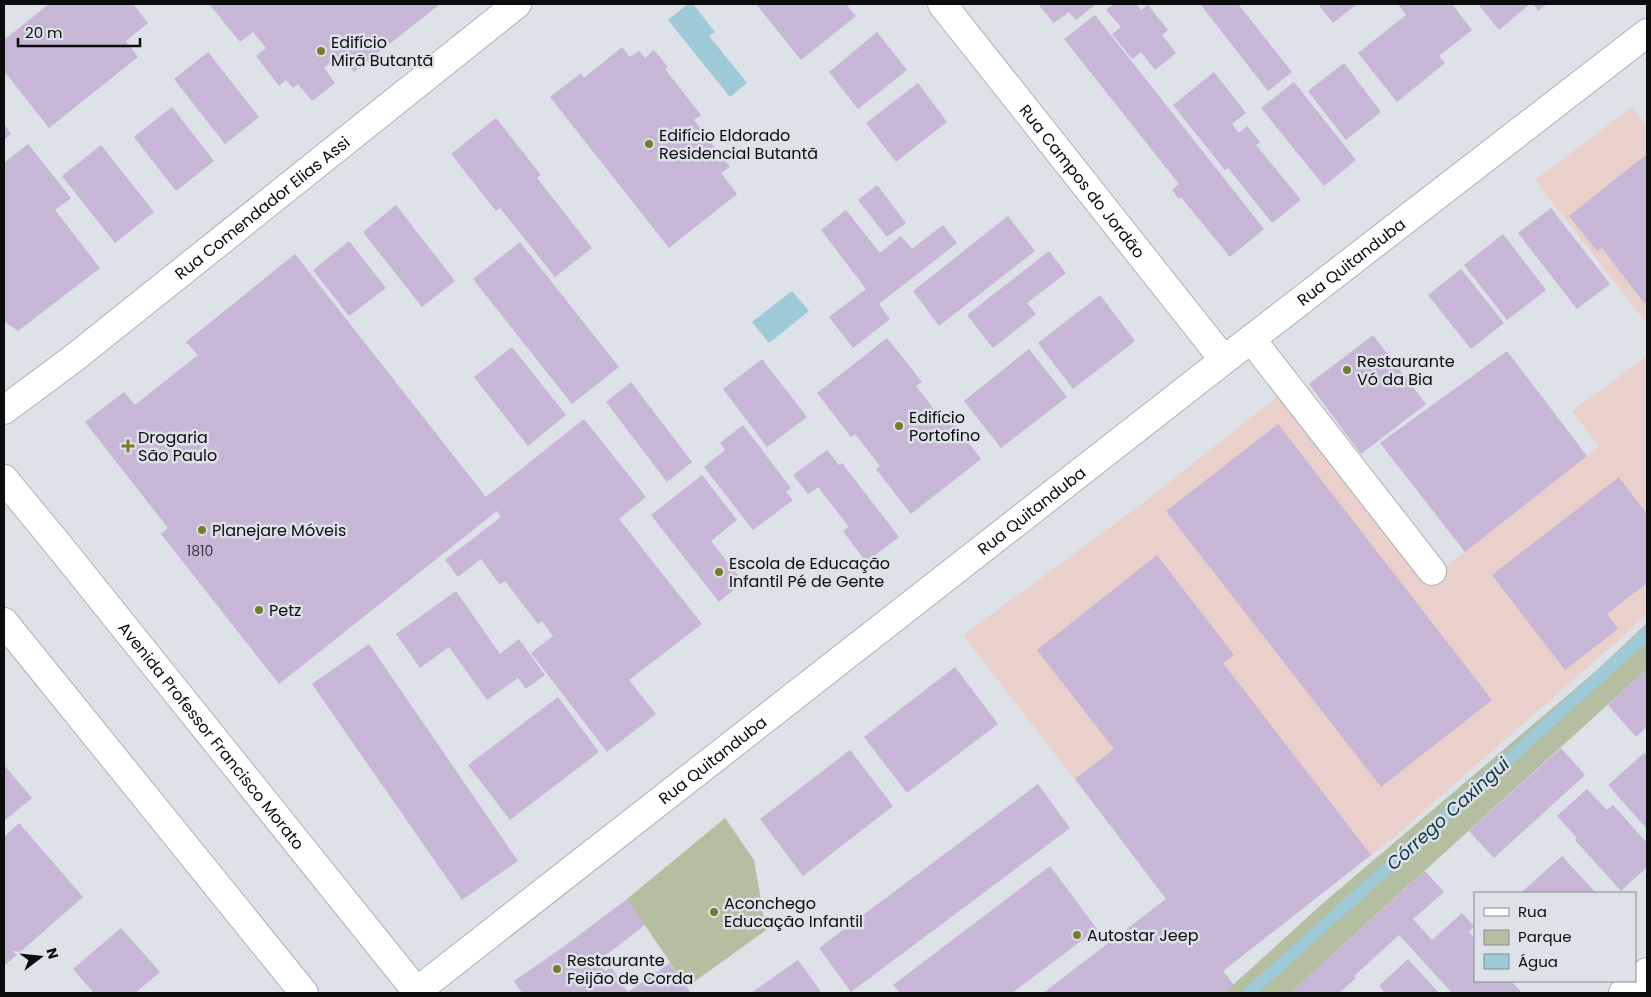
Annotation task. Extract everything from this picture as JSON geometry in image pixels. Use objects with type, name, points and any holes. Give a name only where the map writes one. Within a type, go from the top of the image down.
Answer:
[{"type":"main road","name":"Rua Comendador Elias Assi","points":[[4,410],[74,358],[517,4]]},
{"type":"main road","name":"Rua Campos do Jordão","points":[[942,4],[1224,360]]},
{"type":"main road","name":"Rua Quitanduba","points":[[418,992],[1224,360],[1647,33]]},
{"type":"main road","points":[[1251,339],[1432,571]]},
{"type":"main road","name":"Avenida Professor Francisco Morato","points":[[4,479],[418,992]]},
{"type":"main road","points":[[5,626],[304,993]]},
{"type":"main road","points":[[1636,982],[1647,972]]},
{"type":"main road","points":[[1623,993],[1636,982]]},
{"type":"shaded area","points":[[1632,107],[1647,126],[1647,324],[1535,180]]},
{"type":"shaded area","points":[[1647,356],[1647,615],[1393,838],[1223,971],[963,635],[1138,507],[1282,393],[1426,582],[1599,446],[1572,411]]},
{"type":"green space","points":[[1647,623],[1647,669],[1290,993],[1224,993],[1322,904],[1596,671]]},
{"type":"green space","name":"Aconchego Educação Infantil","points":[[725,818],[754,860],[766,930],[687,987],[627,899]]},
{"type":"water","points":[[688,4],[693,4],[715,32],[709,36],[747,83],[730,97],[668,20]]},
{"type":"water","points":[[792,291],[809,311],[769,343],[752,322]]},
{"type":"building","points":[[49,4],[133,4],[148,23],[126,41],[138,57],[49,128],[4,71],[4,40]]},
{"type":"building","name":"Edifício Mirã Butantã","points":[[209,4],[440,4],[354,72],[340,55],[324,68],[335,83],[312,101],[298,84],[293,88],[286,80],[279,86],[256,56],[266,48],[253,32],[240,42]]},
{"type":"building","points":[[756,4],[846,4],[856,16],[801,60]]},
{"type":"building","points":[[1038,4],[1096,4],[1076,20],[1069,12],[1054,23]]},
{"type":"building","points":[[1114,4],[1136,4],[1141,10],[1148,5],[1168,30],[1162,35],[1176,53],[1155,70],[1141,52],[1132,59],[1112,34],[1121,27],[1106,10]]},
{"type":"building","points":[[1200,4],[1238,4],[1292,72],[1268,91]]},
{"type":"building","points":[[1318,4],[1357,4],[1333,23]]},
{"type":"building","points":[[1398,4],[1452,4],[1472,30],[1439,56],[1445,63],[1397,102],[1358,53],[1406,15]]},
{"type":"building","points":[[1478,4],[1530,4],[1499,30]]},
{"type":"building","points":[[1533,4],[1547,4],[1538,11]]},
{"type":"building","points":[[1095,15],[1264,229],[1230,257],[1181,197],[1179,199],[1172,190],[1179,184],[1064,39]]},
{"type":"building","points":[[877,32],[907,70],[858,109],[829,72]]},
{"type":"building","name":"Edifício Eldorado Residencial Butantã","points":[[622,47],[630,57],[639,51],[645,58],[654,50],[668,67],[665,69],[701,115],[694,120],[730,167],[721,173],[737,194],[669,248],[550,97],[581,73],[584,78]]},
{"type":"building","points":[[208,52],[259,117],[225,144],[174,79]]},
{"type":"building","points":[[1344,63],[1381,112],[1346,140],[1308,91]]},
{"type":"building","points":[[1214,72],[1246,113],[1232,124],[1239,133],[1247,126],[1260,142],[1256,145],[1301,200],[1272,223],[1228,168],[1225,170],[1173,105]]},
{"type":"building","points":[[1294,82],[1356,160],[1324,186],[1261,108]]},
{"type":"building","points":[[918,83],[947,122],[896,162],[866,123]]},
{"type":"building","points":[[172,107],[214,161],[176,191],[134,137]]},
{"type":"building","points":[[496,118],[541,175],[537,178],[592,248],[555,277],[500,208],[496,211],[451,154]]},
{"type":"building","points":[[4,124],[11,134],[4,140]]},
{"type":"building","points":[[28,144],[71,198],[55,210],[100,268],[18,331],[4,321],[4,163]]},
{"type":"building","points":[[101,145],[154,212],[115,243],[62,176]]},
{"type":"building","points":[[1647,154],[1647,301],[1644,303],[1602,248],[1597,251],[1569,216]]},
{"type":"building","points":[[877,185],[906,223],[887,237],[858,200]]},
{"type":"building","points":[[396,205],[455,281],[422,307],[363,232]]},
{"type":"building","points":[[1551,208],[1610,284],[1577,309],[1518,233]]},
{"type":"building","points":[[846,210],[880,253],[901,236],[912,249],[943,225],[957,243],[879,304],[890,319],[853,348],[829,317],[866,289],[821,230]]},
{"type":"building","points":[[1008,216],[1035,251],[939,326],[913,291]]},
{"type":"building","points":[[1503,234],[1546,290],[1507,320],[1464,265]]},
{"type":"building","points":[[349,241],[386,288],[349,316],[313,270]]},
{"type":"building","points":[[520,242],[619,367],[572,404],[473,279]]},
{"type":"building","points":[[1049,251],[1066,273],[1027,303],[1036,314],[993,348],[967,315]]},
{"type":"building","points":[[295,254],[486,497],[584,419],[646,497],[619,519],[702,624],[629,680],[656,714],[607,752],[531,653],[553,636],[542,621],[538,624],[505,581],[500,585],[481,559],[458,577],[445,560],[501,517],[497,511],[279,684],[161,534],[168,528],[85,422],[124,392],[135,405],[198,355],[186,342]]},
{"type":"building","points":[[1461,269],[1504,323],[1471,349],[1428,295]]},
{"type":"building","points":[[1100,295],[1135,341],[1073,389],[1038,343]]},
{"type":"building","points":[[1373,335],[1426,404],[1361,454],[1309,384]]},
{"type":"building","name":"Edifício Portofino","points":[[887,338],[922,382],[916,386],[940,417],[946,413],[981,459],[911,514],[876,469],[880,466],[855,434],[851,437],[817,393]]},
{"type":"building","points":[[512,347],[566,415],[528,446],[474,377]]},
{"type":"building","points":[[1029,349],[1067,397],[1001,448],[964,401]]},
{"type":"building","points":[[1507,351],[1587,456],[1465,552],[1380,443]]},
{"type":"building","points":[[762,359],[807,417],[767,447],[723,389]]},
{"type":"building","points":[[631,382],[692,462],[667,482],[606,402]]},
{"type":"building","points":[[1278,424],[1492,700],[1381,787],[1166,511]]},
{"type":"building","points":[[743,425],[791,488],[786,492],[793,500],[753,530],[704,467],[725,450],[720,443]]},
{"type":"building","points":[[827,450],[839,465],[842,463],[899,537],[866,562],[843,531],[849,527],[818,487],[808,494],[793,475]]},
{"type":"building","points":[[702,475],[737,520],[711,541],[743,582],[719,602],[651,515]]},
{"type":"building","points":[[1619,477],[1647,514],[1647,583],[1607,614],[1618,629],[1565,670],[1492,575]]},
{"type":"building","points":[[1157,555],[1234,655],[1223,663],[1371,855],[1223,971],[1234,985],[1223,993],[1043,993],[1166,899],[1075,779],[1114,749],[1037,650]]},
{"type":"building","points":[[456,591],[500,654],[519,639],[545,675],[526,689],[518,678],[487,700],[449,647],[420,668],[396,634]]},
{"type":"building","points":[[369,644],[518,861],[462,900],[312,684]]},
{"type":"building","points":[[955,667],[998,724],[907,793],[864,737]]},
{"type":"building","points":[[1647,669],[1647,727],[1636,737],[1608,705]]},
{"type":"building","points":[[558,697],[599,752],[510,820],[468,765]]},
{"type":"building","points":[[1561,748],[1585,775],[1494,858],[1469,831]]},
{"type":"building","points":[[850,750],[893,806],[803,876],[760,819]]},
{"type":"building","points":[[1644,753],[1647,756],[1647,829],[1608,785]]},
{"type":"building","points":[[4,765],[32,798],[4,821]]},
{"type":"building","points":[[1038,784],[1070,828],[851,992],[819,948]]},
{"type":"building","points":[[1587,789],[1607,810],[1613,805],[1647,843],[1647,867],[1621,891],[1575,840],[1577,838],[1557,816]]},
{"type":"building","points":[[19,823],[83,897],[4,966],[4,837]]},
{"type":"building","points":[[1562,856],[1595,892],[1522,892]]},
{"type":"building","points":[[1050,866],[1097,929],[1012,993],[900,993],[893,985]]},
{"type":"building","points":[[1425,871],[1444,892],[1413,919],[1432,940],[1462,913],[1474,926],[1469,932],[1474,938],[1474,982],[1512,982],[1522,993],[1452,993],[1399,935],[1354,976],[1356,978],[1339,993],[1290,993]]},
{"type":"building","points":[[627,899],[645,925],[598,961],[605,971],[611,967],[628,992],[670,963],[691,993],[522,993],[514,981]]},
{"type":"building","points":[[121,928],[160,972],[135,993],[94,993],[73,969]]},
{"type":"building","points":[[1408,959],[1439,993],[1385,993],[1379,986]]},
{"type":"building","points":[[798,960],[822,993],[751,993]]},
{"type":"waterway","name":"Córrego Caxingui","points":[[1249,993],[1647,634]]},
{"type":"place","name":"Edifício Mirã Butantã","points":[[321,51]]},
{"type":"place","name":"Edifício Eldorado Residencial Butantã","points":[[649,144]]},
{"type":"place","name":"Restaurante Vó da Bia","points":[[1347,370]]},
{"type":"place","name":"Edifício Portofino","points":[[899,426]]},
{"type":"place","name":"Drogaria São Paulo","points":[[128,446]]},
{"type":"place","name":"Planejare Móveis","points":[[202,530]]},
{"type":"place","name":"Escola de Educação Infantil Pé de Gente","points":[[719,572]]},
{"type":"place","name":"Petz","points":[[259,610]]},
{"type":"place","name":"Aconchego Educação Infantil","points":[[714,912]]},
{"type":"place","name":"Autostar Jeep","points":[[1077,935]]},
{"type":"place","name":"Restaurante Feijão de Corda","points":[[557,969]]}]
